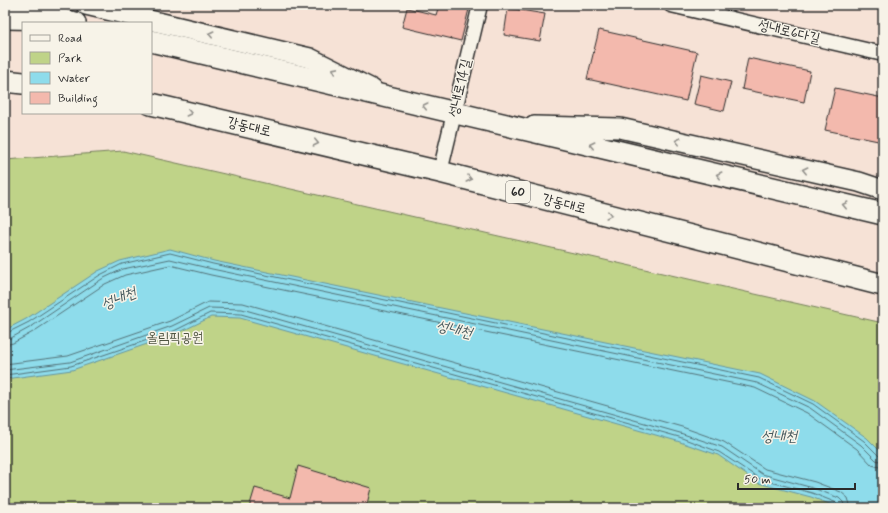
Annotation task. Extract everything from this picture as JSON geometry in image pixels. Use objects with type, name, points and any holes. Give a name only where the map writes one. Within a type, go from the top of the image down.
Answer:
[{"type":"main road","points":[[5,5],[67,21]]},
{"type":"main road","points":[[86,5],[310,58],[395,100]]},
{"type":"main road","points":[[5,18],[67,21]]},
{"type":"main road","points":[[152,41],[395,100],[454,112],[883,214]]},
{"type":"main road","points":[[5,81],[22,83]]},
{"type":"main road","name":"강동대로","points":[[152,104],[440,172],[883,285]]},
{"type":"main road","points":[[508,125],[620,128],[859,182],[883,190]]},
{"type":"street","name":"성내로14길","points":[[440,172],[480,5]]},
{"type":"street","name":"성내로6다길","points":[[671,5],[883,54]]},
{"type":"green space","name":"올림픽공원","points":[[123,151],[883,323],[883,508],[5,508],[5,160]]},
{"type":"water","name":"성내천","points":[[170,249],[214,261],[760,374],[815,401],[867,438],[883,454],[883,508],[840,508],[811,497],[758,483],[718,455],[677,441],[240,318],[211,317],[176,334],[72,370],[5,379],[5,330],[26,319],[98,271],[120,261]]},
{"type":"building","points":[[439,5],[470,5],[461,41],[402,27],[407,8],[436,15]]},
{"type":"building","points":[[858,5],[883,5],[883,10]]},
{"type":"building","points":[[508,8],[545,14],[540,41],[504,35]]},
{"type":"building","points":[[599,30],[697,52],[686,101],[587,79]]},
{"type":"building","points":[[748,58],[810,71],[804,102],[742,89]]},
{"type":"building","points":[[701,75],[731,82],[724,111],[694,104]]},
{"type":"building","points":[[835,88],[883,98],[883,142],[825,130]]},
{"type":"building","points":[[298,466],[371,488],[366,508],[249,508],[255,488],[290,498]]}]
